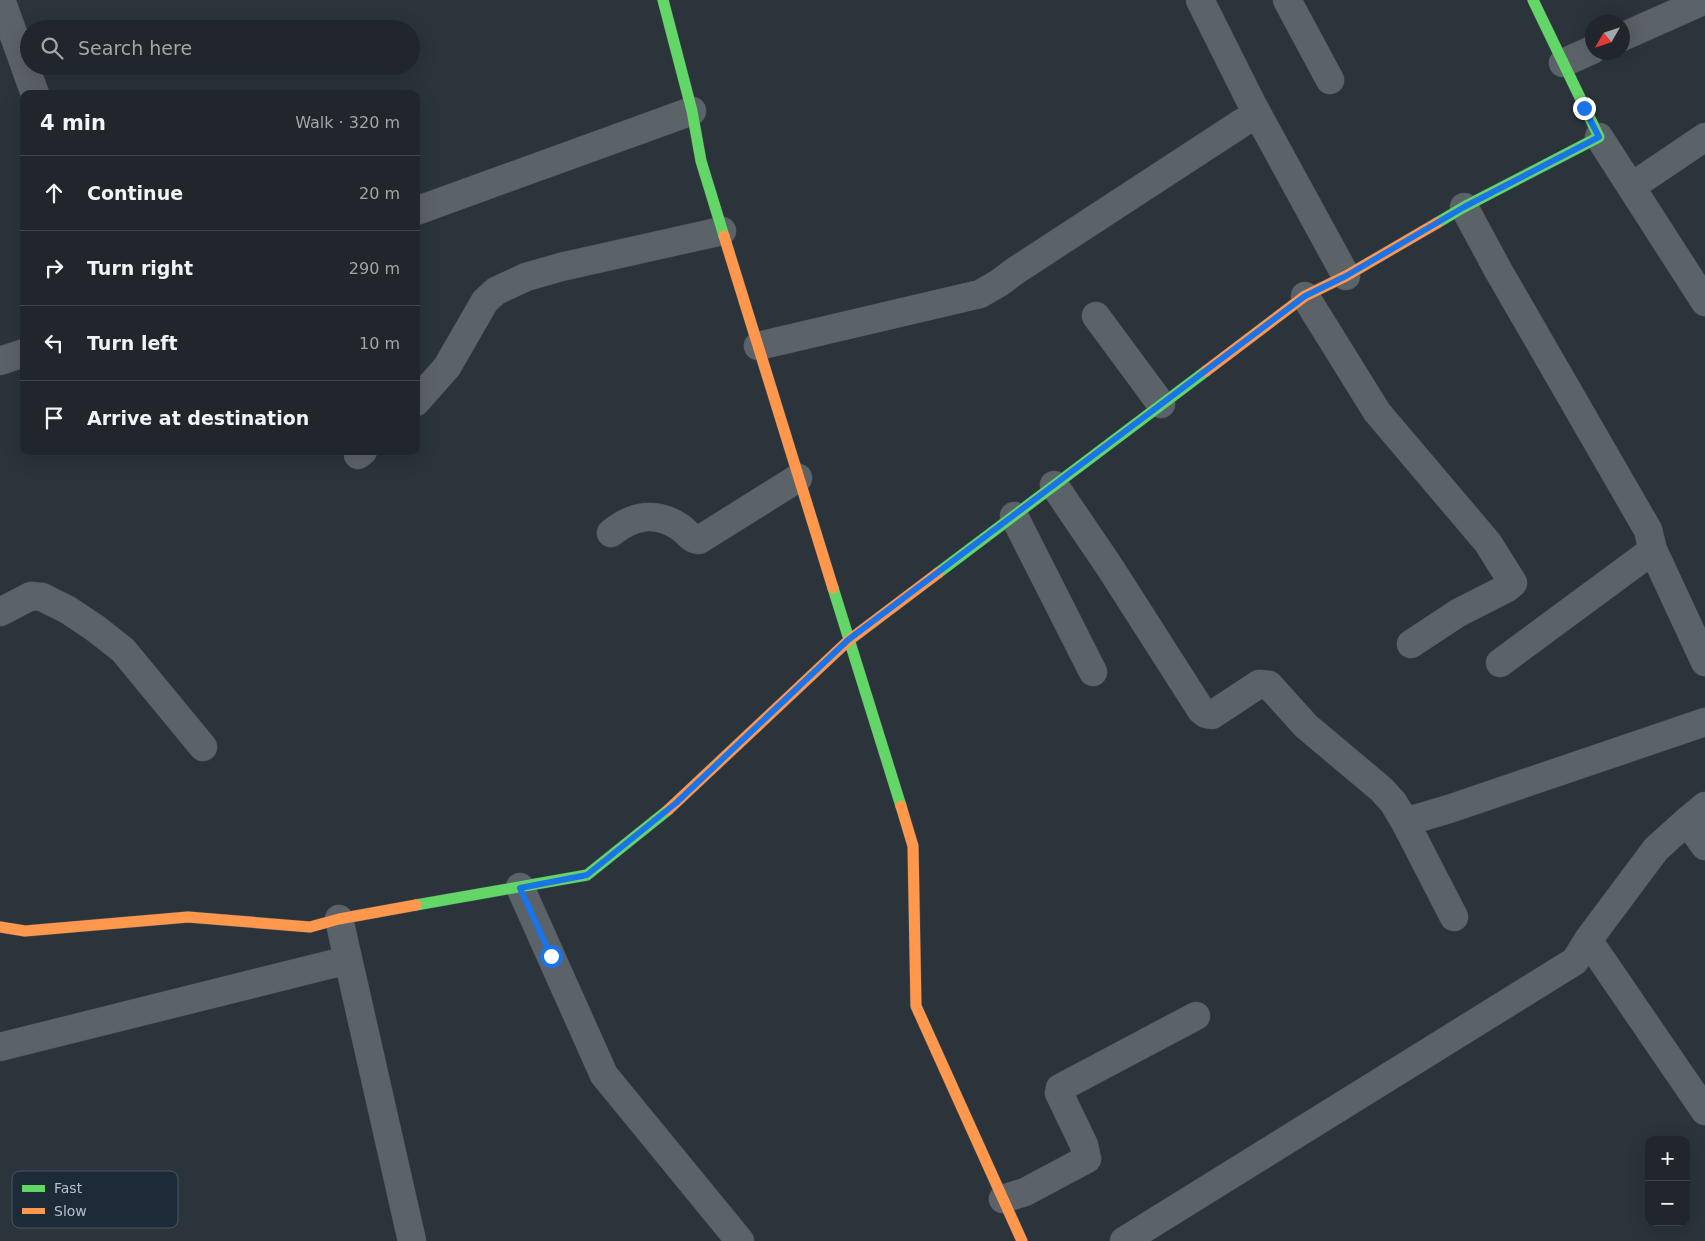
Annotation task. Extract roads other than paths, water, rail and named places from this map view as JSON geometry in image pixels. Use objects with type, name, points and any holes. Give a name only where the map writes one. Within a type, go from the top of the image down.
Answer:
[{"type":"street","points":[[1,0],[20,53]]},
{"type":"street","points":[[663,0],[692,111],[701,161],[913,846],[916,1006],[1022,1241]]},
{"type":"street","points":[[1200,0],[1257,114],[1346,276]]},
{"type":"street","points":[[1287,0],[1330,80]]},
{"type":"street","points":[[1533,0],[1599,137],[1705,302]]},
{"type":"street","points":[[1630,33],[1705,0]]},
{"type":"street","points":[[1563,63],[1585,53]]},
{"type":"street","points":[[28,75],[34,90]]},
{"type":"street","points":[[420,210],[692,111]]},
{"type":"street","points":[[758,346],[980,294],[1000,283],[1015,270],[1257,114]]},
{"type":"street","points":[[0,927],[25,931],[188,916],[310,927],[339,919],[587,875],[676,803],[848,640],[1305,296],[1346,276],[1464,207],[1599,137]]},
{"type":"street","points":[[1630,187],[1705,137]]},
{"type":"street","points":[[1464,207],[1498,270],[1648,530],[1653,550],[1705,662]]},
{"type":"street","points":[[420,397],[447,367],[485,301],[496,291],[526,277],[722,230]]},
{"type":"street","points":[[1305,296],[1377,412],[1488,544],[1513,583],[1507,588],[1458,613],[1411,644]]},
{"type":"street","points":[[1096,316],[1161,404]]},
{"type":"street","points":[[0,361],[20,354]]},
{"type":"street","points":[[611,533],[618,527],[642,517],[657,517],[664,518],[681,528],[695,540],[700,540],[798,478]]},
{"type":"street","points":[[1054,485],[1109,566],[1201,710],[1206,714],[1212,715],[1259,684],[1269,684],[1306,726],[1380,788],[1393,802],[1454,917]]},
{"type":"street","points":[[1014,516],[1093,672]]},
{"type":"street","points":[[1500,664],[1653,550]]},
{"type":"street","points":[[0,612],[31,596],[42,597],[68,610],[96,628],[123,650],[203,747]]},
{"type":"street","points":[[1405,822],[1705,722]]},
{"type":"street","points":[[1124,1241],[1575,961],[1588,940],[1656,849],[1696,814],[1705,846]]},
{"type":"street","points":[[520,888],[604,1075],[740,1241]]},
{"type":"street","points":[[339,919],[412,1241]]},
{"type":"street","points":[[1588,940],[1705,1110]]},
{"type":"street","points":[[0,1047],[348,960]]},
{"type":"street","points":[[1003,1199],[1025,1192],[1087,1159],[1084,1145],[1059,1093],[1060,1088],[1196,1016]]}]
